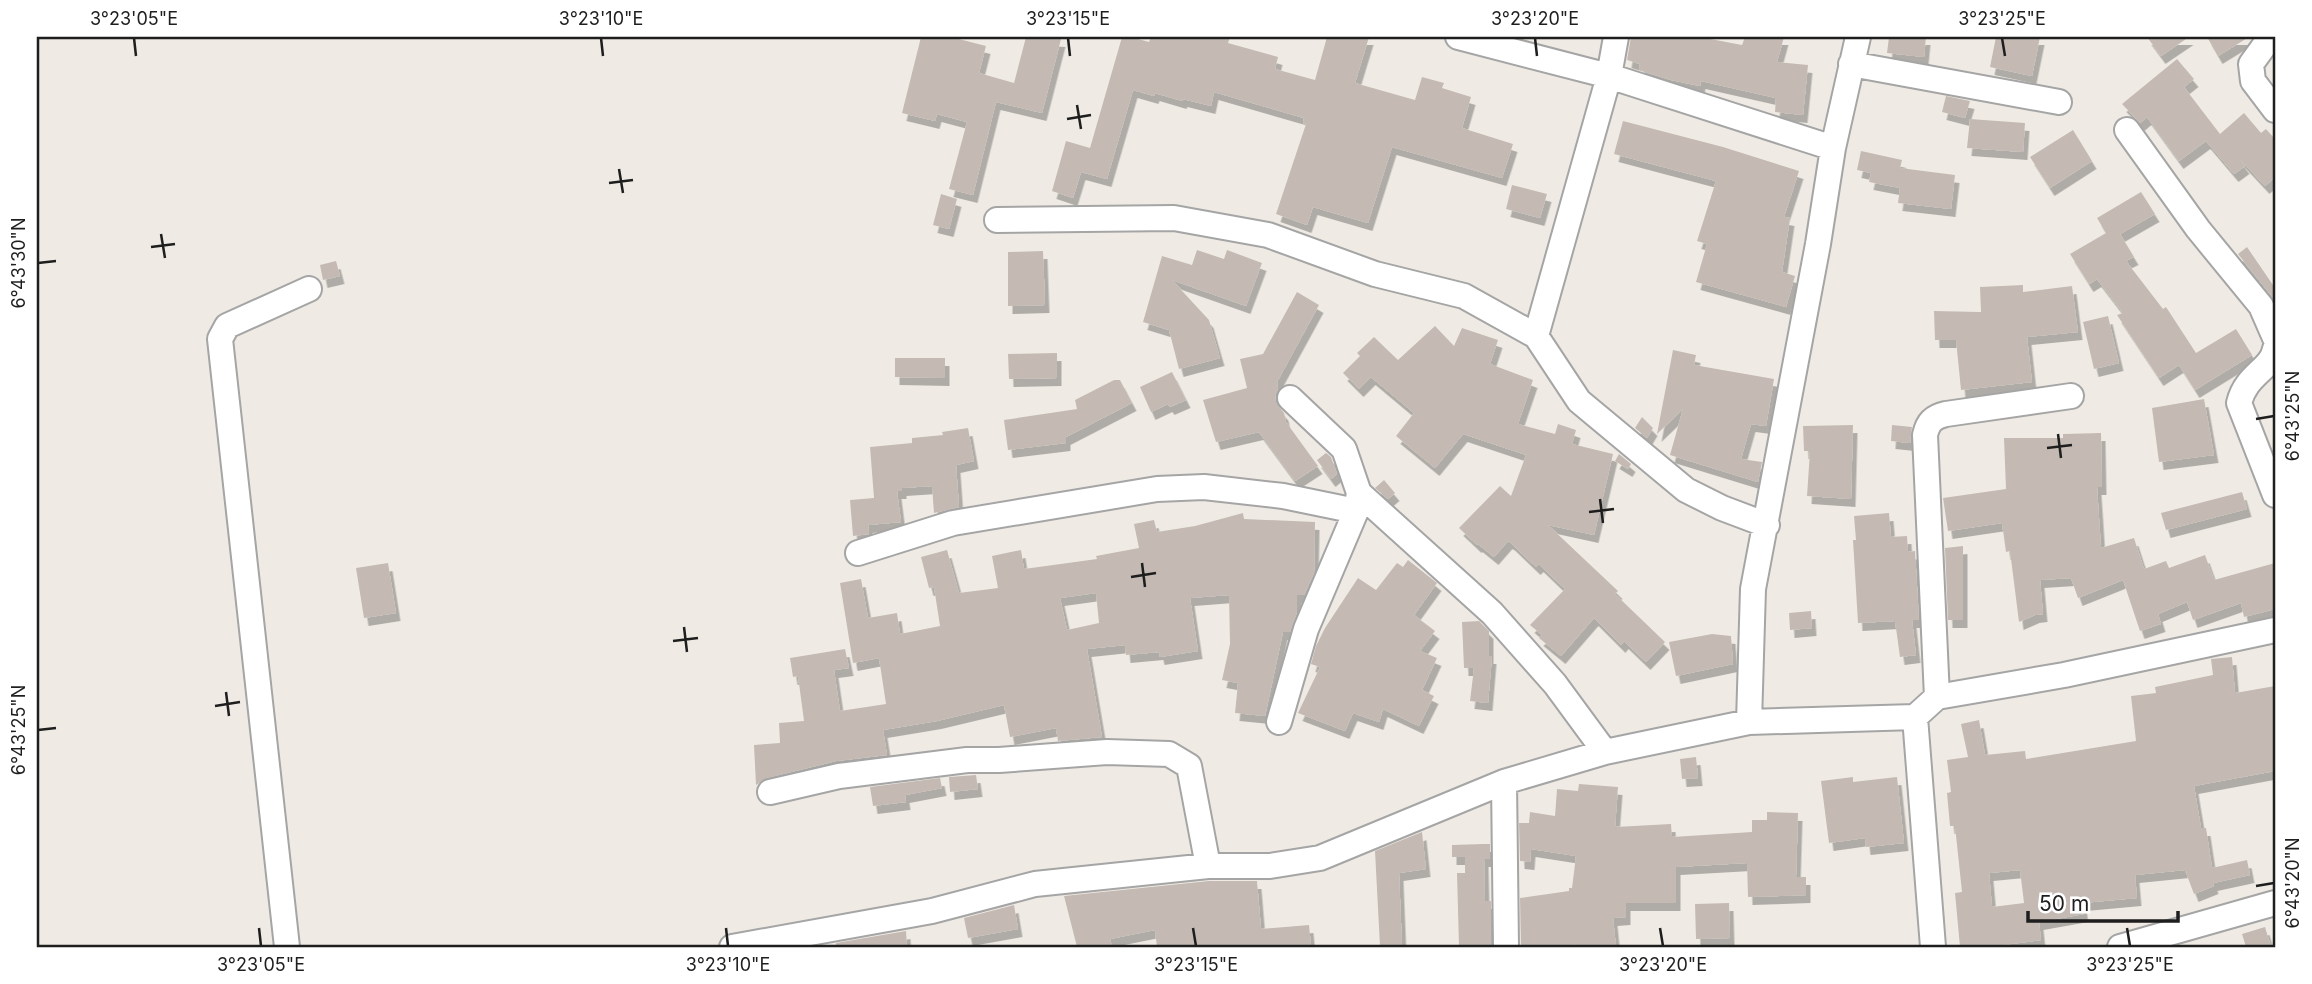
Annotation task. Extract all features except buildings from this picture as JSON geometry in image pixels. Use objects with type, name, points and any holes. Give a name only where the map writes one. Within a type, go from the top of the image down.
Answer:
[{"type":"street","points":[[1458,37],[1609,76],[1833,148]]},
{"type":"street","points":[[1536,336],[1609,76],[1616,37]]},
{"type":"street","points":[[1749,722],[1753,589],[1818,244],[1833,148],[1858,37]]},
{"type":"street","points":[[2275,37],[2267,41],[2251,64],[2253,80],[2275,110]]},
{"type":"street","points":[[1851,64],[2060,102]]},
{"type":"street","points":[[2127,130],[2199,229],[2261,306],[2275,338]]},
{"type":"street","points":[[997,220],[1174,218],[1269,235],[1375,274],[1464,296],[1536,336],[1579,401],[1686,490],[1767,525]]},
{"type":"street","points":[[287,947],[219,339],[228,326],[309,289]]},
{"type":"street","points":[[2275,349],[2274,356],[2242,389],[2239,403],[2275,495]]},
{"type":"street","points":[[1937,697],[1925,435],[1927,425],[1935,417],[1946,414],[2071,396]]},
{"type":"street","points":[[1279,722],[1306,629],[1358,502],[1344,449],[1290,398]]},
{"type":"street","points":[[858,553],[953,523],[1157,489],[1204,487],[1358,502],[1492,612],[1555,684],[1605,752]]},
{"type":"street","points":[[732,947],[932,911],[1035,884],[1208,866],[1270,866],[1320,858],[1504,782],[1605,752],[1749,722],[1915,717],[1937,697],[2064,675],[2275,630]]},
{"type":"street","points":[[1915,717],[1933,947]]},
{"type":"street","points":[[770,792],[839,776],[967,760],[1107,752],[1169,754],[1189,766],[1208,866]]},
{"type":"street","points":[[1504,782],[1506,947]]},
{"type":"street","points":[[2120,947],[2169,941],[2275,903]]}]
